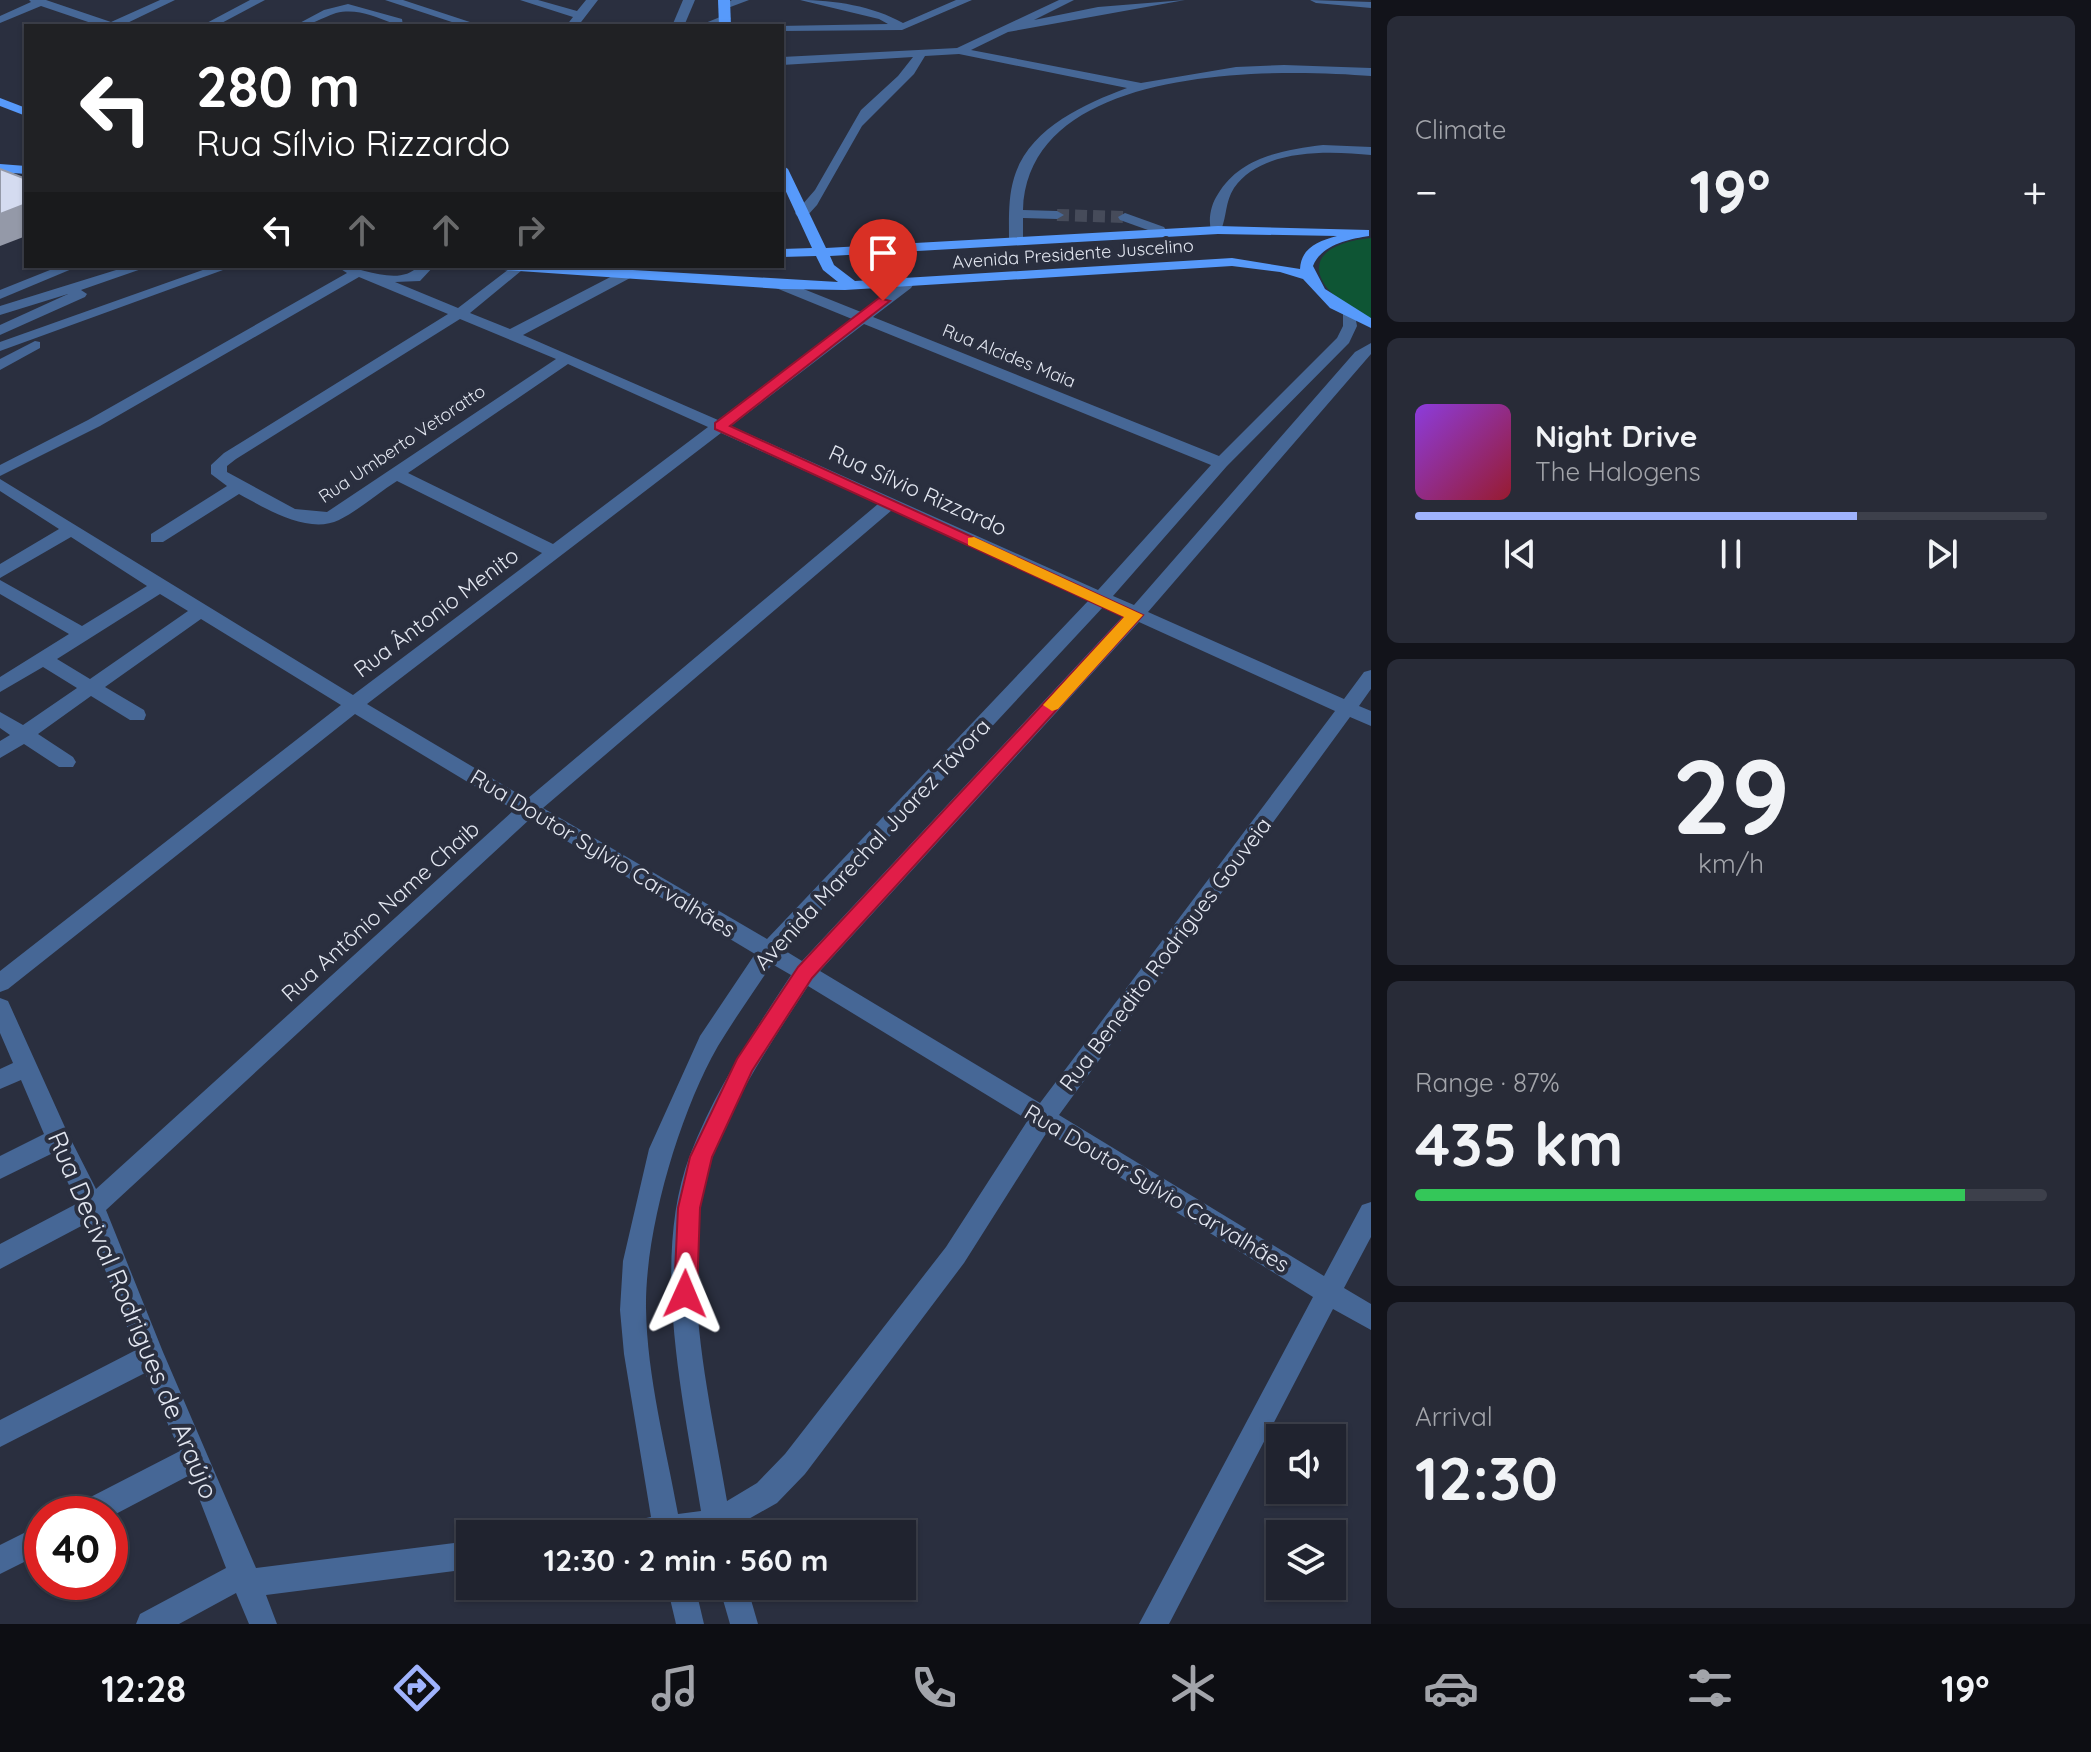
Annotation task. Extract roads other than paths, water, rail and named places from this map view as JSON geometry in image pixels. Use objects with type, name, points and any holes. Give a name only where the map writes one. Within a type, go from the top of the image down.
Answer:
[{"type":"main road","points":[[0,102],[24,111]]},
{"type":"main road","points":[[0,116],[24,124]]},
{"type":"main road","points":[[0,160],[24,160]]},
{"type":"main road","points":[[0,168],[24,170]]},
{"type":"main road","points":[[784,173],[828,267],[852,286]]},
{"type":"main road","name":"Avenida Presidente Juscelino","points":[[784,253],[901,250],[1216,227],[1367,233]]},
{"type":"main road","points":[[1367,233],[1336,238],[1316,249],[1308,262],[1307,276],[1323,298],[1348,315],[1371,324]]},
{"type":"main road","name":"Avenida Presidente Juscelino","points":[[536,268],[781,285],[852,286],[906,285],[1232,262],[1282,268],[1307,276]]},
{"type":"street","points":[[116,24],[169,0]]},
{"type":"street","points":[[211,24],[259,0]]},
{"type":"street","points":[[391,0],[469,24]]},
{"type":"street","points":[[526,0],[581,16]]},
{"type":"street","points":[[574,24],[592,0]]},
{"type":"street","points":[[679,24],[689,0]]},
{"type":"street","points":[[707,24],[743,0]]},
{"type":"street","points":[[806,0],[883,16],[902,27]]},
{"type":"street","points":[[784,28],[902,27],[966,0]]},
{"type":"street","points":[[959,51],[1068,0]]},
{"type":"street","points":[[1009,29],[1098,10],[1179,0]]},
{"type":"street","points":[[1316,0],[1371,5]]},
{"type":"street","points":[[0,20],[38,1],[106,24]]},
{"type":"street","points":[[304,24],[332,9],[351,5],[398,21],[397,24]]},
{"type":"street","points":[[784,61],[959,51],[1142,87]]},
{"type":"street","points":[[802,213],[818,197],[838,152],[854,128],[866,112],[915,68],[920,55]]},
{"type":"street","points":[[1016,240],[1018,182],[1029,158],[1077,114],[1142,87],[1232,71],[1277,68],[1371,72]]},
{"type":"street","points":[[1216,227],[1218,199],[1244,171],[1290,154],[1371,151]]},
{"type":"street","points":[[1016,214],[1057,215]]},
{"type":"street","points":[[1125,217],[1159,230]]},
{"type":"street","points":[[0,295],[67,268]]},
{"type":"street","points":[[0,311],[137,268]]},
{"type":"street","points":[[0,347],[221,268]]},
{"type":"street","points":[[0,471],[94,423],[358,271],[407,280],[415,278],[426,268]]},
{"type":"street","points":[[428,268],[425,288],[444,305]]},
{"type":"street","points":[[157,538],[239,486],[217,471],[230,456],[462,312],[520,268]]},
{"type":"street","name":"Rua Sílvio Rizzardo","points":[[358,271],[513,334],[1371,719]]},
{"type":"street","points":[[513,334],[627,274]]},
{"type":"street","points":[[0,331],[61,306],[101,281]]},
{"type":"street","name":"Rua Alcides Maia","points":[[781,285],[1221,463]]},
{"type":"street","name":"Rua Ântonio Menito","points":[[0,983],[352,706],[906,285]]},
{"type":"street","name":"Avenida Marechal Juarez Távora","points":[[665,1520],[637,1354],[633,1310],[635,1261],[661,1149],[708,1043],[769,951],[1100,599],[1221,463],[1344,340],[1350,326],[1348,315]]},
{"type":"street","points":[[0,365],[86,317]]},
{"type":"street","name":"Avenida Marechal Juarez Távora","points":[[715,1520],[706,1441],[685,1322],[689,1208],[701,1157],[744,1065],[805,972],[1135,615],[1360,355],[1371,347]]},
{"type":"street","name":"Rua Umberto Vetoratto","points":[[239,486],[294,515],[319,521],[332,517],[567,358]]},
{"type":"street","points":[[396,474],[555,552]]},
{"type":"street","name":"Rua Doutor Sylvio Carvalhães","points":[[0,484],[158,587],[352,706],[805,972],[1371,1318]]},
{"type":"street","name":"Rua Antônio Name Chaib","points":[[0,1257],[93,1207],[529,808],[890,503]]},
{"type":"street","points":[[0,572],[70,530]]},
{"type":"street","points":[[0,586],[82,634]]},
{"type":"street","points":[[3,680],[43,659],[158,587]]},
{"type":"street","points":[[0,751],[199,612]]},
{"type":"street","points":[[43,659],[137,715]]},
{"type":"street","name":"Rua Benedito Rodrigues Gouveia","points":[[729,1520],[767,1493],[795,1464],[955,1255],[1042,1119],[1371,676]]},
{"type":"street","points":[[0,719],[66,762]]},
{"type":"street","name":"Rua Decival Rodrigues de Araújo","points":[[0,1007],[58,1139],[93,1207],[151,1356],[247,1579],[263,1624]]},
{"type":"street","points":[[0,1079],[26,1068]]},
{"type":"street","points":[[0,1168],[58,1139]]},
{"type":"street","points":[[1153,1624],[1371,1213]]},
{"type":"street","points":[[0,1434],[151,1356]]},
{"type":"street","points":[[121,1496],[196,1457]]},
{"type":"street","points":[[0,1560],[24,1547]]},
{"type":"street","points":[[150,1624],[247,1579],[456,1557]]},
{"type":"street","points":[[684,1600],[690,1624]]},
{"type":"street","points":[[737,1600],[744,1624]]},
{"type":"tunnel","points":[[1057,215],[1125,217]]}]
